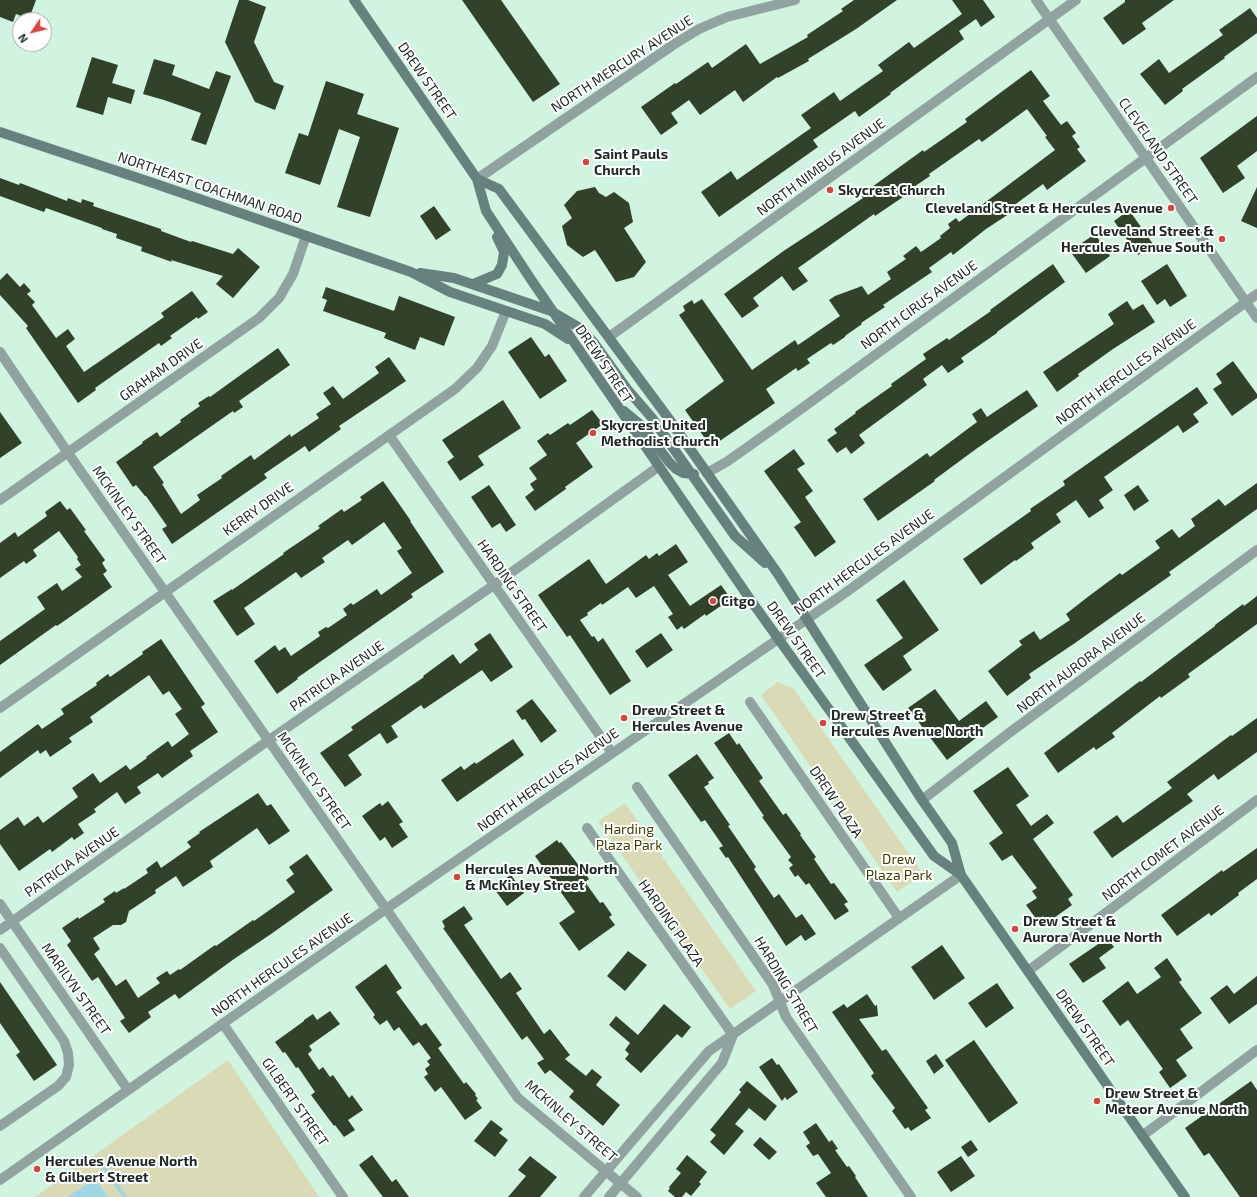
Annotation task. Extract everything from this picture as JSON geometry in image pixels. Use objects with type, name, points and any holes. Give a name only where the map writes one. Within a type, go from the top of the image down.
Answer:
[{"type":"main road","name":"DREW STREET","points":[[354,0],[477,179],[486,211],[551,310],[778,640],[934,856],[962,875]]},
{"type":"main road","name":"NORTHEAST COACHMAN ROAD","points":[[0,132],[411,272],[450,292],[544,324],[573,342]]},
{"type":"main road","name":"DREW STREET","points":[[477,179],[499,188],[669,419],[778,574],[922,800],[952,843],[962,875],[1184,1197]]},
{"type":"main road","points":[[473,284],[497,274],[502,265],[504,252],[486,211]]},
{"type":"main road","name":"NORTHEAST COACHMAN ROAD","points":[[411,272],[454,278],[551,310]]},
{"type":"main road","name":"DREW STREET","points":[[551,310],[580,328],[594,343],[627,389],[652,418],[735,536],[778,574]]},
{"type":"main road","points":[[614,402],[642,426],[669,462],[676,468],[683,473],[707,473]]},
{"type":"street","name":"NORTH MERCURY AVENUE","points":[[477,179],[673,45],[699,29],[759,4],[795,0]]},
{"type":"street","name":"CLEVELAND STREET","points":[[1036,0],[1257,318]]},
{"type":"street","name":"NORTH NIMBUS AVENUE","points":[[609,337],[1076,0]]},
{"type":"street","name":"NORTH CIRUS AVENUE","points":[[707,473],[728,461],[790,417],[1257,77]]},
{"type":"street","name":"GRAHAM DRIVE","points":[[0,500],[259,318],[279,298],[293,274],[306,236]]},
{"type":"street","name":"NORTH HERCULES AVENUE","points":[[0,1180],[386,908],[807,620],[1257,294]]},
{"type":"street","name":"KERRY DRIVE","points":[[0,708],[455,389],[477,368],[492,346],[506,311]]},
{"type":"street","name":"MCKINLEY STREET","points":[[0,352],[68,453],[518,1098],[637,1197]]},
{"type":"street","name":"HARDING STREET","points":[[389,435],[612,753]]},
{"type":"street","name":"PATRICIA AVENUE","points":[[0,930],[269,740],[494,585],[658,467]]},
{"type":"street","name":"NORTH AURORA AVENUE","points":[[922,800],[1009,733],[1257,550]]},
{"type":"street","name":"DREW PLAZA","points":[[750,702],[899,918]]},
{"type":"street","name":"HARDING STREET","points":[[637,787],[773,985],[786,1017],[912,1197]]},
{"type":"street","name":"NORTH COMET AVENUE","points":[[1028,971],[1257,800]]},
{"type":"street","name":"HARDING PLAZA","points":[[587,828],[732,1035]]},
{"type":"street","points":[[584,1197],[709,1051],[962,875]]},
{"type":"street","name":"MARILYN STREET","points":[[0,904],[128,1090]]},
{"type":"street","points":[[0,948],[64,1041],[68,1053],[69,1065],[66,1077],[58,1086],[0,1126]]},
{"type":"street","name":"GILBERT STREET","points":[[223,1024],[343,1197]]},
{"type":"street","points":[[610,1197],[722,1063],[732,1035]]},
{"type":"street","points":[[1142,1136],[1257,1050]]},
{"type":"green space","name":"Drew Plaza Park","points":[[777,682],[793,688],[923,874],[897,892],[761,695]]},
{"type":"green space","name":"Harding Plaza Park","points":[[625,803],[756,991],[730,1009],[598,821]]},
{"type":"green space","points":[[228,1060],[319,1197],[108,1197],[98,1184],[91,1181],[67,1197],[35,1197]]},
{"type":"water","points":[[91,1181],[98,1183],[108,1197],[67,1197]]},
{"type":"building","points":[[0,0],[36,0],[32,12],[12,12],[12,22],[0,17]]},
{"type":"building","points":[[239,0],[248,0],[266,7],[254,42],[274,82],[284,86],[275,110],[255,102],[225,42]]},
{"type":"building","points":[[462,0],[501,0],[560,84],[533,102]]},
{"type":"building","points":[[854,0],[897,0],[856,29],[808,59],[809,61],[778,78],[777,77],[743,102],[735,90],[700,115],[689,100],[671,113],[678,123],[661,135],[641,107],[708,62],[712,68],[746,44],[760,64],[808,37],[807,35],[843,11],[841,9]]},
{"type":"building","points":[[952,0],[983,0],[995,17],[981,27],[976,19],[959,31],[964,39],[859,117],[855,111],[813,140],[818,147],[719,217],[701,192],[731,171],[737,180],[811,128],[801,115],[834,92],[840,101],[883,71],[878,65],[909,42],[914,48],[962,14]]},
{"type":"building","points":[[1125,0],[1174,0],[1142,23],[1146,29],[1123,45],[1103,18],[1125,2]]},
{"type":"building","points":[[1250,8],[1257,18],[1257,33],[1182,89],[1183,91],[1165,105],[1140,74],[1159,59],[1169,73],[1223,35],[1219,30]]},
{"type":"building","points":[[92,57],[118,65],[112,83],[135,90],[131,104],[108,97],[103,115],[76,107]]},
{"type":"building","points":[[154,59],[175,65],[172,75],[209,89],[216,71],[231,76],[206,145],[191,140],[201,113],[143,94]]},
{"type":"building","points":[[1031,70],[1050,96],[1043,101],[1061,125],[1067,121],[1076,133],[1072,136],[1080,147],[1077,149],[1086,161],[1047,190],[1043,184],[1013,206],[1015,210],[986,229],[953,255],[951,252],[929,268],[932,272],[883,305],[885,307],[861,323],[862,324],[845,337],[833,345],[831,343],[807,359],[810,363],[798,371],[796,368],[766,389],[775,403],[711,447],[685,410],[724,381],[679,315],[685,311],[683,306],[692,300],[694,304],[702,299],[752,370],[795,340],[798,345],[840,316],[829,300],[835,296],[862,286],[868,295],[891,279],[887,272],[906,259],[903,256],[916,246],[921,252],[941,238],[940,236],[950,228],[948,224],[956,218],[959,222],[1055,150],[1045,137],[1047,136],[1027,109],[982,142],[979,139],[929,174],[930,176],[902,195],[903,197],[875,216],[874,214],[798,268],[808,281],[793,291],[782,276],[753,298],[759,306],[742,318],[724,294],[785,250],[863,198],[861,195],[923,150],[924,152],[967,122],[965,119]]},
{"type":"building","points":[[326,81],[364,94],[357,114],[399,128],[370,217],[337,207],[360,137],[339,129],[320,185],[285,173],[299,133],[308,136]]},
{"type":"building","points":[[1257,116],[1257,151],[1237,166],[1245,178],[1223,193],[1200,158]]},
{"type":"building","points":[[0,178],[19,185],[20,183],[67,201],[68,198],[81,203],[82,199],[94,203],[93,206],[161,229],[161,231],[191,242],[192,241],[233,254],[238,248],[260,267],[233,298],[216,284],[223,276],[171,260],[172,262],[141,251],[142,247],[116,238],[117,234],[102,228],[46,208],[44,212],[0,196]]},
{"type":"building","points":[[595,187],[599,193],[606,197],[614,192],[629,203],[633,222],[624,228],[646,262],[634,277],[616,282],[595,250],[583,257],[567,245],[562,226],[572,218],[564,205],[577,191]]},
{"type":"building","points":[[1257,187],[1257,228],[1241,221]]},
{"type":"building","points":[[434,206],[451,230],[436,240],[420,216]]},
{"type":"building","points":[[1129,210],[1153,244],[1138,255],[1114,221]]},
{"type":"building","points":[[1095,234],[1110,256],[1086,273],[1070,251]]},
{"type":"building","points":[[1053,264],[1065,282],[961,358],[964,362],[948,373],[942,365],[923,379],[927,385],[859,435],[865,443],[851,454],[846,447],[837,453],[827,440],[837,433],[834,429],[892,386],[891,384],[926,359],[923,354],[947,338],[949,340],[991,311],[990,310]]},
{"type":"building","points":[[1167,264],[1187,296],[1170,307],[1165,299],[1157,305],[1141,281]]},
{"type":"building","points":[[7,273],[20,287],[24,283],[31,291],[27,294],[35,302],[32,305],[56,338],[68,329],[75,339],[66,346],[84,372],[164,317],[161,313],[192,291],[208,312],[198,319],[197,317],[170,336],[172,338],[161,346],[159,343],[95,388],[96,390],[78,403],[26,328],[28,326],[0,295],[0,280]]},
{"type":"building","points":[[326,287],[394,311],[399,296],[455,317],[444,346],[420,337],[415,350],[384,338],[386,333],[323,311],[327,300],[322,298]]},
{"type":"building","points":[[1127,301],[1133,310],[1143,304],[1155,322],[1078,374],[1079,376],[1057,392],[1043,372],[1114,324],[1108,314]]},
{"type":"building","points":[[531,337],[545,357],[549,354],[567,381],[540,399],[508,352]]},
{"type":"building","points":[[278,348],[290,365],[239,401],[243,407],[234,413],[233,411],[153,467],[164,483],[162,484],[181,514],[200,500],[197,495],[222,478],[221,476],[251,455],[254,460],[290,434],[291,437],[319,418],[316,414],[331,404],[323,393],[333,386],[343,399],[379,373],[375,367],[389,357],[406,381],[339,426],[341,429],[309,452],[305,446],[264,474],[267,478],[172,544],[162,529],[167,526],[146,496],[136,485],[133,487],[116,462],[157,432],[160,437],[200,406],[198,403],[209,396],[210,397]]},
{"type":"building","points":[[1233,361],[1257,394],[1257,398],[1232,416],[1213,389],[1222,383],[1216,374]]},
{"type":"building","points":[[1197,387],[1208,403],[1193,414],[1199,422],[1183,433],[1178,425],[1104,477],[1113,490],[1099,500],[1104,508],[1089,518],[1076,500],[1056,514],[1061,522],[1031,543],[1034,548],[981,585],[963,559],[1065,485],[1063,481]]},
{"type":"building","points":[[1027,390],[1038,406],[976,449],[934,480],[935,481],[878,521],[863,499],[927,453],[930,457],[977,422],[972,414],[981,408],[987,417]]},
{"type":"building","points":[[503,400],[521,428],[478,456],[484,465],[460,481],[447,462],[454,457],[442,440]]},
{"type":"building","points":[[592,410],[603,424],[576,443],[593,467],[565,487],[566,489],[535,511],[525,497],[534,490],[530,484],[537,479],[529,468],[547,455],[537,441],[548,433],[550,435],[568,423],[570,425]]},
{"type":"building","points":[[0,412],[22,443],[0,458]]},
{"type":"building","points":[[794,449],[805,464],[797,469],[813,491],[805,497],[836,542],[815,557],[794,527],[801,522],[764,471]]},
{"type":"building","points":[[383,481],[444,572],[411,594],[413,597],[297,678],[298,679],[277,694],[254,661],[275,645],[279,651],[285,647],[291,656],[320,636],[318,632],[326,627],[328,628],[347,615],[343,609],[351,603],[353,605],[377,589],[381,595],[412,573],[397,551],[402,548],[384,522],[352,545],[348,540],[322,558],[325,562],[301,578],[296,572],[244,608],[255,624],[237,636],[213,601],[232,590],[284,554],[283,553],[320,528],[318,526],[342,509],[344,512],[362,500],[360,497]]},
{"type":"building","points":[[1257,483],[1257,509],[1169,572],[1171,575],[1029,674],[1031,678],[1007,696],[988,671],[1022,645],[1019,641],[1034,631],[1040,640],[1070,620],[1066,614],[1089,596],[1120,573],[1122,575],[1160,548],[1155,541],[1172,529],[1179,538],[1195,526],[1191,519],[1219,499],[1225,506]]},
{"type":"building","points":[[489,485],[516,525],[506,532],[500,523],[492,528],[471,497]]},
{"type":"building","points":[[1138,485],[1149,501],[1134,511],[1124,495]]},
{"type":"building","points":[[60,501],[67,510],[70,508],[86,530],[84,531],[105,560],[102,563],[107,571],[103,574],[112,587],[0,665],[0,641],[45,609],[37,597],[57,583],[62,591],[82,577],[75,569],[81,565],[77,559],[78,557],[59,531],[33,550],[37,556],[26,564],[24,561],[0,578],[0,543],[15,532],[18,537],[47,516],[45,512]]},
{"type":"building","points":[[676,544],[688,562],[668,575],[690,606],[721,585],[731,599],[706,616],[705,614],[684,629],[682,626],[677,630],[668,617],[673,614],[654,586],[636,598],[628,587],[602,605],[601,603],[587,613],[588,615],[580,620],[592,637],[594,636],[598,642],[603,638],[631,681],[610,695],[570,635],[567,637],[538,595],[589,559],[606,584],[646,555],[649,559],[657,553],[659,556]]},
{"type":"building","points":[[904,580],[939,630],[903,656],[912,670],[883,691],[864,665],[903,638],[876,600]]},
{"type":"building","points":[[1257,596],[1257,624],[1188,674],[1190,677],[1161,698],[1160,696],[1112,733],[1115,737],[1096,750],[1094,747],[1058,773],[1044,753],[1140,681],[1141,682],[1243,604],[1244,606]]},
{"type":"building","points":[[490,633],[513,667],[491,682],[482,670],[424,709],[421,705],[391,726],[398,737],[387,744],[380,733],[348,755],[362,775],[345,787],[320,753],[353,730],[351,727],[424,677],[423,676],[453,654],[460,664],[478,650],[474,644]]},
{"type":"building","points":[[661,633],[673,650],[647,668],[635,651]]},
{"type":"building","points":[[161,639],[205,704],[201,707],[218,732],[190,751],[193,756],[162,778],[158,773],[137,787],[141,793],[125,804],[117,792],[94,809],[96,812],[78,824],[84,833],[74,840],[72,837],[52,852],[50,849],[19,871],[0,844],[0,830],[18,817],[24,826],[38,816],[43,823],[78,797],[72,788],[93,773],[100,783],[126,765],[130,770],[168,741],[172,747],[189,734],[175,714],[182,709],[169,691],[163,695],[149,675],[90,717],[93,722],[69,738],[72,742],[50,757],[46,750],[40,754],[38,750],[0,778],[0,752],[38,724],[42,729],[64,714],[61,709],[97,685],[96,683],[108,674],[110,677],[143,654],[142,652]]},
{"type":"building","points":[[935,689],[959,721],[986,701],[998,717],[973,735],[976,738],[947,760],[908,708]]},
{"type":"building","points":[[532,699],[557,731],[541,743],[525,719],[522,720],[516,711]]},
{"type":"building","points":[[1257,718],[1257,752],[1218,780],[1214,774],[1187,794],[1193,801],[1112,858],[1093,832],[1117,815],[1123,823],[1172,788],[1167,782],[1231,735],[1232,736]]},
{"type":"building","points":[[729,733],[737,745],[739,743],[763,778],[759,781],[783,815],[786,813],[801,834],[800,835],[816,857],[814,859],[831,884],[834,883],[848,902],[844,904],[849,911],[835,920],[809,883],[806,885],[798,875],[795,877],[789,868],[793,865],[788,860],[791,857],[762,817],[764,816],[714,743]]},
{"type":"building","points":[[513,739],[524,755],[457,802],[441,780],[461,766],[464,770],[475,762],[476,764]]},
{"type":"building","points":[[697,754],[714,778],[704,787],[756,867],[754,869],[774,898],[779,894],[796,918],[802,914],[816,934],[805,941],[801,935],[786,946],[728,857],[726,858],[719,848],[723,846],[705,820],[701,822],[668,775]]},
{"type":"building","points":[[1008,767],[1029,796],[1016,805],[1031,826],[1047,814],[1054,823],[1033,839],[1073,895],[1068,899],[1072,905],[1047,923],[1043,916],[1037,920],[1026,905],[1037,898],[1032,891],[1037,888],[1012,855],[1002,861],[989,843],[1003,833],[973,791]]},
{"type":"building","points":[[258,793],[267,806],[271,804],[290,831],[269,845],[257,828],[210,861],[213,867],[183,887],[176,876],[155,890],[156,893],[129,911],[126,922],[121,925],[113,925],[93,938],[100,949],[94,954],[116,986],[126,979],[138,998],[160,983],[156,978],[167,971],[170,975],[179,969],[180,970],[215,945],[216,946],[253,920],[254,921],[295,892],[286,880],[294,874],[289,867],[307,854],[333,890],[179,999],[175,994],[148,1012],[151,1017],[129,1033],[120,1021],[125,1018],[98,977],[92,981],[67,945],[71,941],[62,928],[105,902],[103,899],[115,891],[116,893],[124,889],[148,873],[146,869],[157,861],[161,868],[191,847],[187,842],[200,833],[199,832]]},
{"type":"building","points":[[388,801],[403,822],[399,824],[408,837],[392,848],[385,837],[380,841],[362,816],[380,803],[382,806]]},
{"type":"building","points":[[557,840],[559,843],[561,842],[589,879],[585,882],[600,903],[603,902],[612,915],[609,917],[615,925],[579,951],[559,923],[575,912],[535,856]]},
{"type":"building","points":[[1257,848],[1257,879],[1211,916],[1209,913],[1177,936],[1161,915],[1222,870],[1223,872]]},
{"type":"building","points":[[511,875],[524,893],[507,906],[495,890],[502,885],[500,882]]},
{"type":"building","points":[[464,906],[473,919],[464,925],[501,979],[510,972],[522,989],[516,993],[544,1034],[550,1029],[570,1055],[565,1059],[586,1076],[592,1069],[602,1077],[596,1085],[620,1105],[603,1126],[569,1097],[574,1091],[550,1070],[545,1074],[537,1063],[544,1059],[527,1036],[522,1040],[443,928],[445,927],[442,921]]},
{"type":"building","points":[[1107,938],[1114,947],[1099,958],[1106,968],[1083,983],[1069,964]]},
{"type":"building","points":[[942,945],[965,978],[934,1000],[911,967]]},
{"type":"building","points":[[628,951],[647,965],[625,991],[607,976]]},
{"type":"building","points":[[1167,958],[1182,980],[1179,982],[1202,1013],[1180,1029],[1193,1048],[1176,1060],[1187,1076],[1170,1088],[1159,1072],[1163,1069],[1128,1020],[1120,1026],[1102,1001],[1128,981],[1137,994],[1161,977],[1154,968]]},
{"type":"building","points":[[386,964],[402,988],[396,992],[421,1026],[426,1023],[442,1045],[438,1048],[464,1084],[466,1082],[476,1094],[475,1095],[478,1099],[476,1100],[482,1108],[465,1120],[441,1087],[435,1092],[424,1077],[428,1074],[425,1069],[430,1065],[427,1061],[431,1058],[419,1042],[413,1046],[399,1027],[394,1031],[387,1020],[380,1025],[373,1017],[375,1015],[355,987]]},
{"type":"building","points":[[1257,976],[1257,1004],[1229,1024],[1210,998],[1227,985],[1234,994]]},
{"type":"building","points":[[0,982],[57,1065],[34,1081],[16,1055],[20,1052],[0,1023]]},
{"type":"building","points":[[997,983],[1014,1008],[986,1028],[968,1003]]},
{"type":"building","points":[[867,994],[875,1006],[877,1005],[878,1016],[859,1019],[882,1051],[886,1049],[928,1108],[925,1110],[931,1118],[911,1131],[908,1127],[905,1129],[892,1111],[895,1108],[871,1076],[874,1073],[832,1012],[844,1004],[847,1008]]},
{"type":"building","points":[[664,1004],[691,1027],[682,1038],[677,1034],[641,1073],[625,1059],[629,1054],[625,1050],[630,1043],[609,1025],[616,1016],[638,1035]]},
{"type":"building","points":[[330,1011],[340,1024],[309,1046],[312,1050],[308,1054],[319,1070],[323,1067],[330,1077],[333,1075],[349,1098],[352,1095],[363,1110],[348,1120],[355,1130],[344,1137],[311,1095],[315,1092],[298,1067],[296,1068],[285,1052],[283,1053],[275,1042],[313,1014],[317,1020]]},
{"type":"building","points":[[974,1040],[1018,1103],[989,1123],[945,1060]]},
{"type":"building","points":[[936,1054],[944,1066],[934,1074],[926,1061]]},
{"type":"building","points":[[772,1058],[777,1065],[779,1064],[798,1092],[787,1100],[785,1097],[782,1101],[759,1067]]},
{"type":"building","points":[[747,1081],[777,1106],[765,1121],[749,1108],[735,1124],[744,1131],[724,1155],[710,1142],[716,1135],[710,1130],[741,1092],[739,1090]]},
{"type":"building","points":[[1251,1081],[1257,1090],[1257,1197],[1240,1197],[1209,1153],[1204,1156],[1185,1128]]},
{"type":"building","points":[[491,1120],[503,1129],[499,1133],[508,1140],[495,1157],[474,1141]]},
{"type":"building","points":[[816,1123],[829,1142],[832,1140],[838,1149],[835,1150],[847,1167],[849,1166],[868,1197],[826,1197],[816,1183],[831,1173],[818,1154],[813,1156],[806,1146],[810,1143],[803,1132]]},
{"type":"building","points":[[760,1137],[777,1152],[769,1160],[753,1145]]},
{"type":"building","points":[[971,1140],[978,1150],[968,1157],[961,1147]]},
{"type":"building","points":[[372,1155],[392,1182],[396,1179],[409,1197],[383,1197],[359,1165]]},
{"type":"building","points":[[687,1155],[707,1172],[699,1182],[701,1184],[691,1196],[686,1192],[682,1197],[675,1197],[668,1191],[670,1188],[669,1187],[681,1173],[676,1169]]},
{"type":"building","points":[[530,1156],[557,1177],[540,1197],[508,1197],[526,1176],[518,1170]]},
{"type":"building","points":[[961,1156],[975,1176],[951,1192],[937,1172]]},
{"type":"waterway","points":[[100,1162],[125,1197]]},
{"type":"place","name":"Saint Pauls Church","points":[[586,162]]},
{"type":"place","name":"Skycrest Church","points":[[830,190]]},
{"type":"place","name":"Cleveland Street & Hercules Avenue","points":[[1171,208]]},
{"type":"place","name":"Cleveland Street & Hercules Avenue South","points":[[1222,239]]},
{"type":"place","name":"Skycrest United Methodist Church","points":[[593,433]]},
{"type":"place","name":"Citgo","points":[[713,601]]},
{"type":"place","name":"Drew Street & Hercules Avenue","points":[[624,718]]},
{"type":"place","name":"Drew Street & Hercules Avenue North","points":[[823,723]]},
{"type":"place","name":"Hercules Avenue North & McKinley Street","points":[[457,877]]},
{"type":"place","name":"Drew Street & Aurora Avenue North","points":[[1015,929]]},
{"type":"place","name":"Drew Street & Meteor Avenue North","points":[[1097,1101]]},
{"type":"place","name":"Hercules Avenue North & Gilbert Street","points":[[37,1169]]}]
